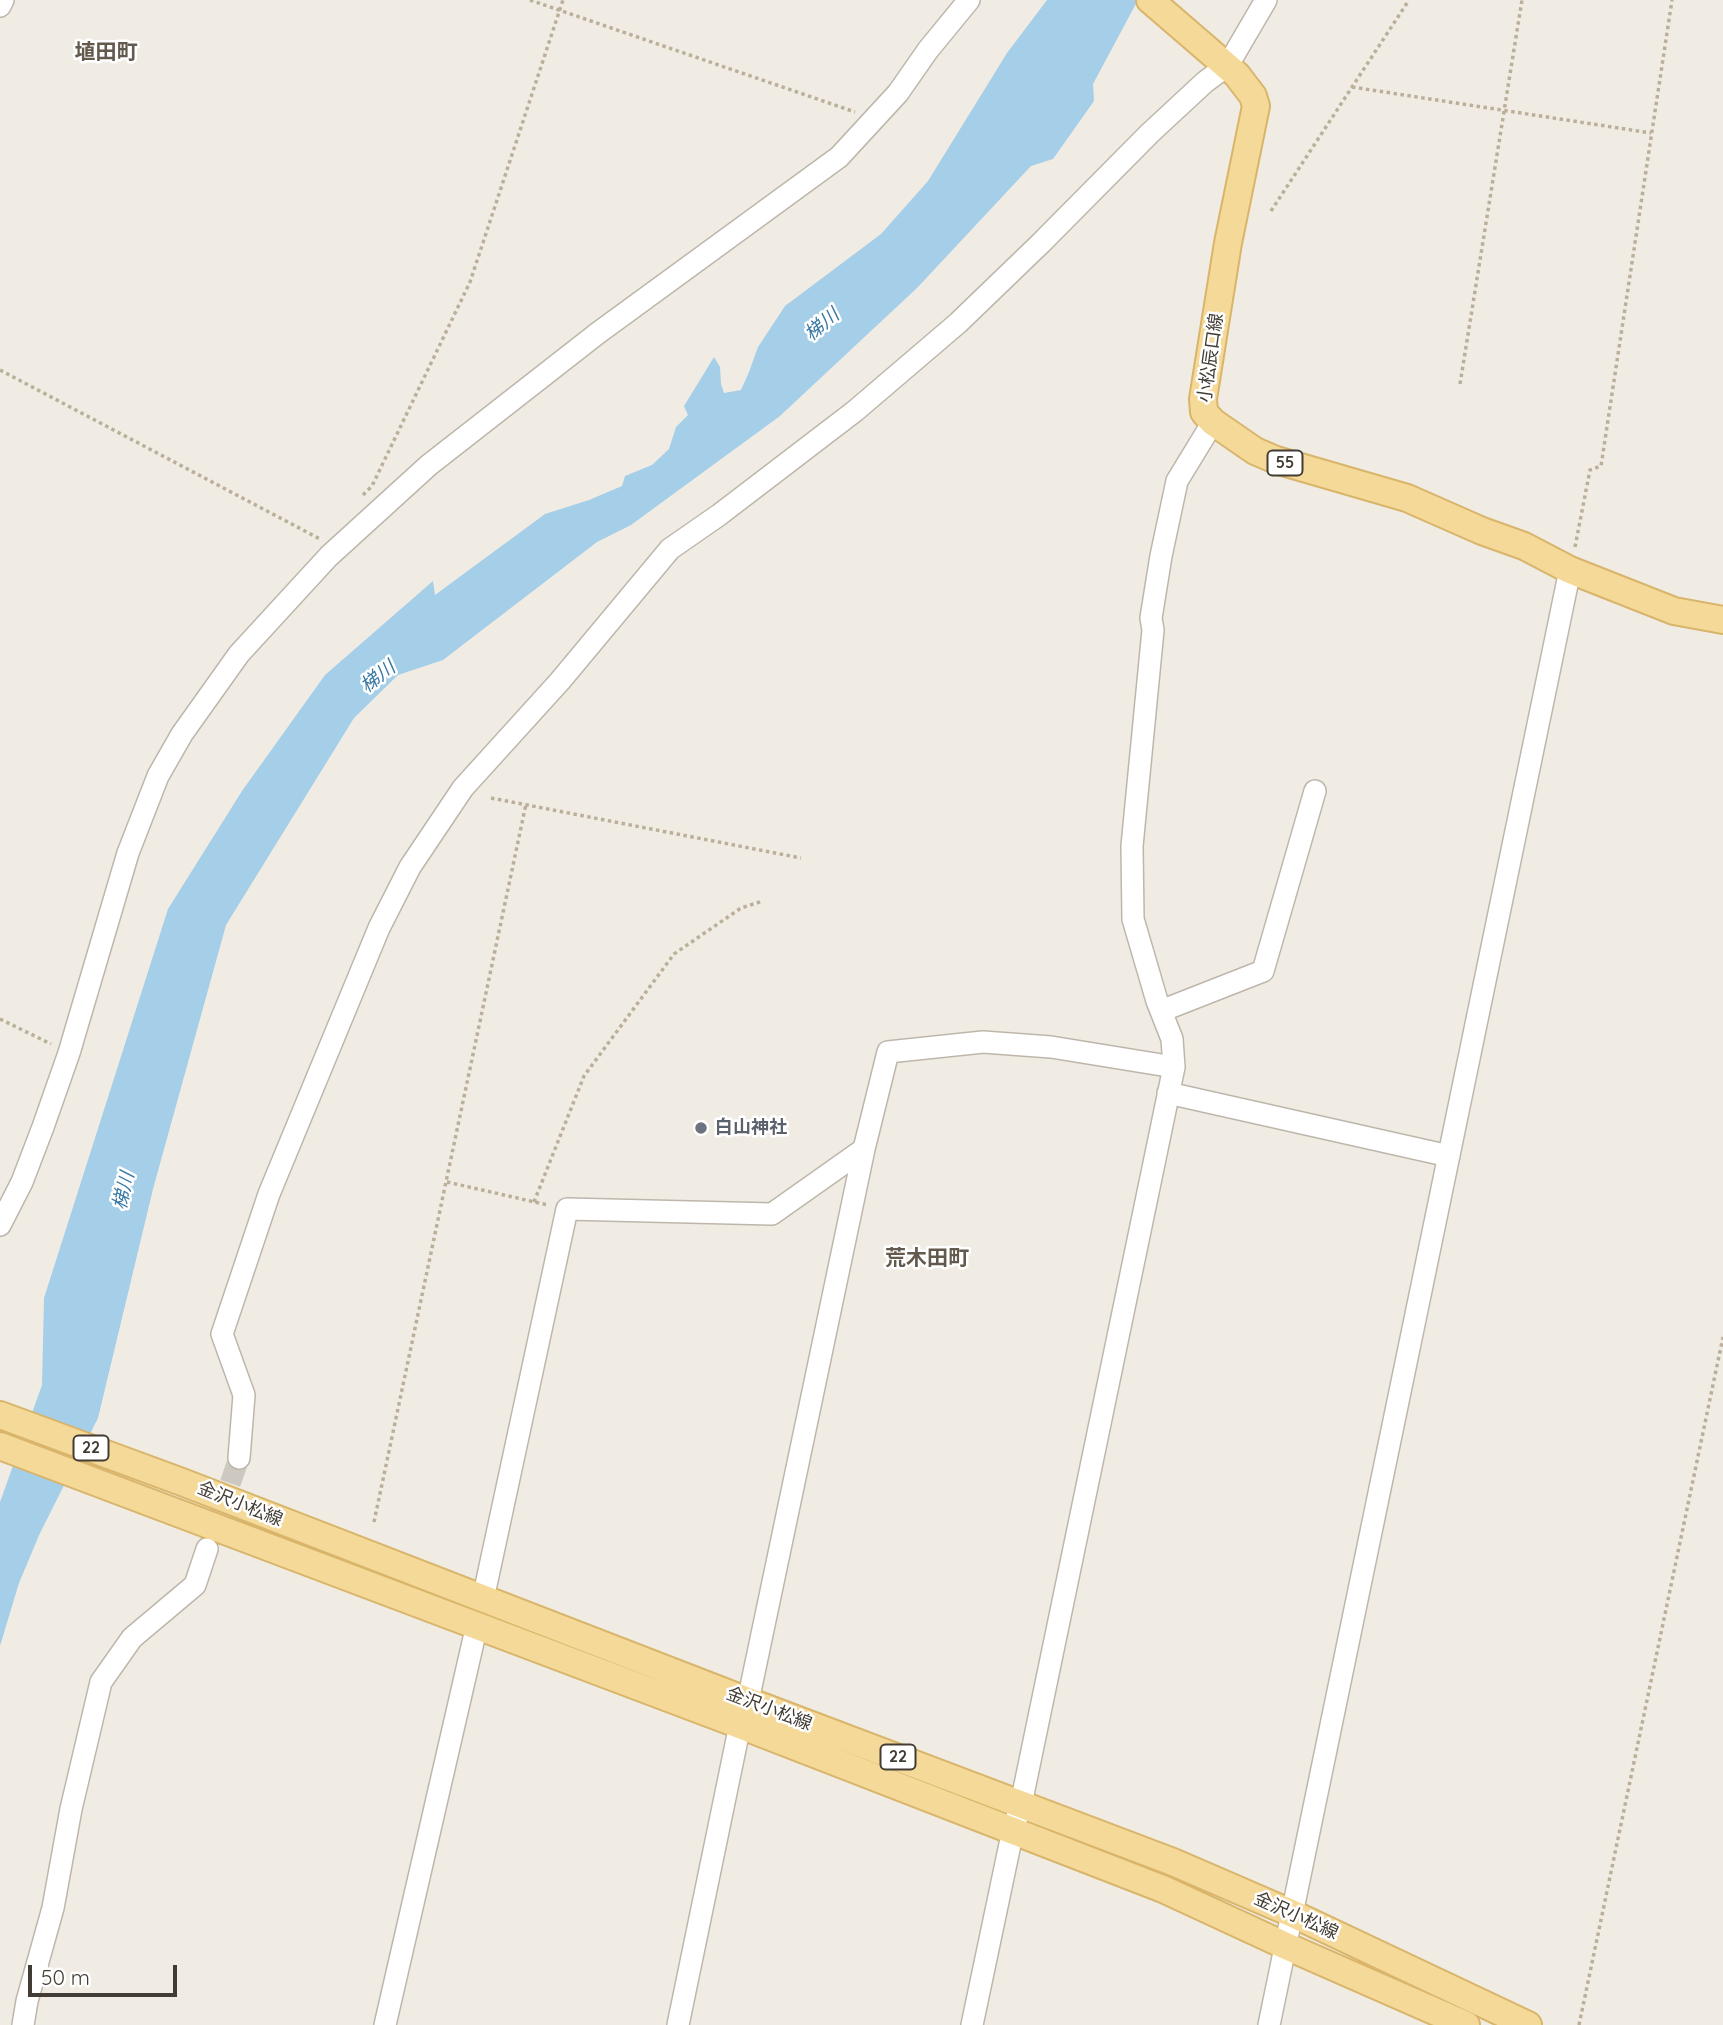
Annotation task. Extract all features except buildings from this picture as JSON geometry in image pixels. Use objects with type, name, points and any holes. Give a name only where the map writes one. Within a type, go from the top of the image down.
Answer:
[{"type":"main road","name":"小松辰口線","points":[[1150,0],[1224,62],[1247,86],[1256,106],[1228,243],[1203,399],[1204,412],[1213,422],[1255,451],[1276,460],[1407,498],[1524,546],[1570,570],[1674,611],[1723,620]]},
{"type":"main road","name":"金沢小松線","points":[[0,1415],[183,1482],[483,1599],[1013,1830],[1163,1889],[1466,2025]]},
{"type":"main road","name":"金沢小松線","points":[[0,1446],[477,1625],[1021,1804],[1173,1862],[1291,1913],[1528,2025]]},
{"type":"street","points":[[0,6],[4,0]]},
{"type":"street","points":[[0,1225],[22,1182],[69,1053],[128,853],[158,776],[182,734],[239,654],[329,556],[429,465],[598,333],[839,157],[898,93],[928,50],[969,0]]},
{"type":"street","points":[[239,1458],[244,1395],[222,1334],[226,1322],[269,1194],[379,928],[410,867],[463,788],[560,681],[670,549],[855,411],[958,323],[1205,82],[1224,62],[1266,0]]},
{"type":"street","points":[[972,2025],[1013,1830],[1021,1804],[1174,1067],[1172,1039],[1133,919],[1132,846],[1153,630],[1151,618],[1161,556],[1177,481],[1213,422]]},
{"type":"street","points":[[1269,2025],[1570,570]]},
{"type":"street","points":[[1161,1011],[1264,971],[1315,791]]},
{"type":"street","points":[[678,2025],[864,1149],[888,1052],[983,1042],[1051,1047],[1174,1067]]},
{"type":"street","points":[[1168,1093],[1449,1156]]},
{"type":"street","points":[[483,1599],[567,1209],[772,1213],[864,1149]]},
{"type":"street","points":[[23,2025],[53,1908],[71,1809],[101,1682],[132,1638],[195,1585],[207,1549]]},
{"type":"street","points":[[385,2025],[477,1625]]},
{"type":"path","points":[[530,0],[874,119]]},
{"type":"path","points":[[355,504],[372,486],[470,282],[563,0]]},
{"type":"path","points":[[1271,211],[1409,0]]},
{"type":"path","points":[[1460,384],[1522,0]]},
{"type":"path","points":[[1570,570],[1590,470],[1601,466],[1672,0]]},
{"type":"path","points":[[1352,87],[1651,133]]},
{"type":"path","points":[[0,370],[320,539]]},
{"type":"path","points":[[491,798],[801,858]]},
{"type":"path","points":[[374,1522],[526,804]]},
{"type":"path","points":[[534,1202],[584,1076],[674,954],[741,908],[763,901]]},
{"type":"path","points":[[0,1019],[69,1053]]},
{"type":"path","points":[[446,1182],[567,1209]]},
{"type":"path","points":[[1579,2025],[1723,1338]]},
{"type":"water","name":"梯川","points":[[1047,0],[1138,0],[1093,84],[1094,101],[1053,159],[1031,166],[917,288],[780,416],[631,525],[597,542],[443,660],[398,675],[354,718],[226,925],[153,1189],[98,1418],[40,1533],[19,1583],[0,1646],[0,1502],[42,1385],[44,1298],[168,909],[242,791],[325,675],[433,581],[435,595],[545,514],[622,486],[625,476],[652,465],[669,449],[676,427],[688,415],[684,406],[714,357],[720,367],[724,393],[741,390],[758,347],[785,306],[881,234],[928,181],[1007,53]]},
{"type":"tunnel","points":[[210,1542],[239,1458]]},
{"type":"place","name":"白山神社","points":[[701,1128]]},
{"type":"district","name":"埴田町","points":[[106,53]]},
{"type":"district","name":"荒木田町","points":[[927,1259]]}]
